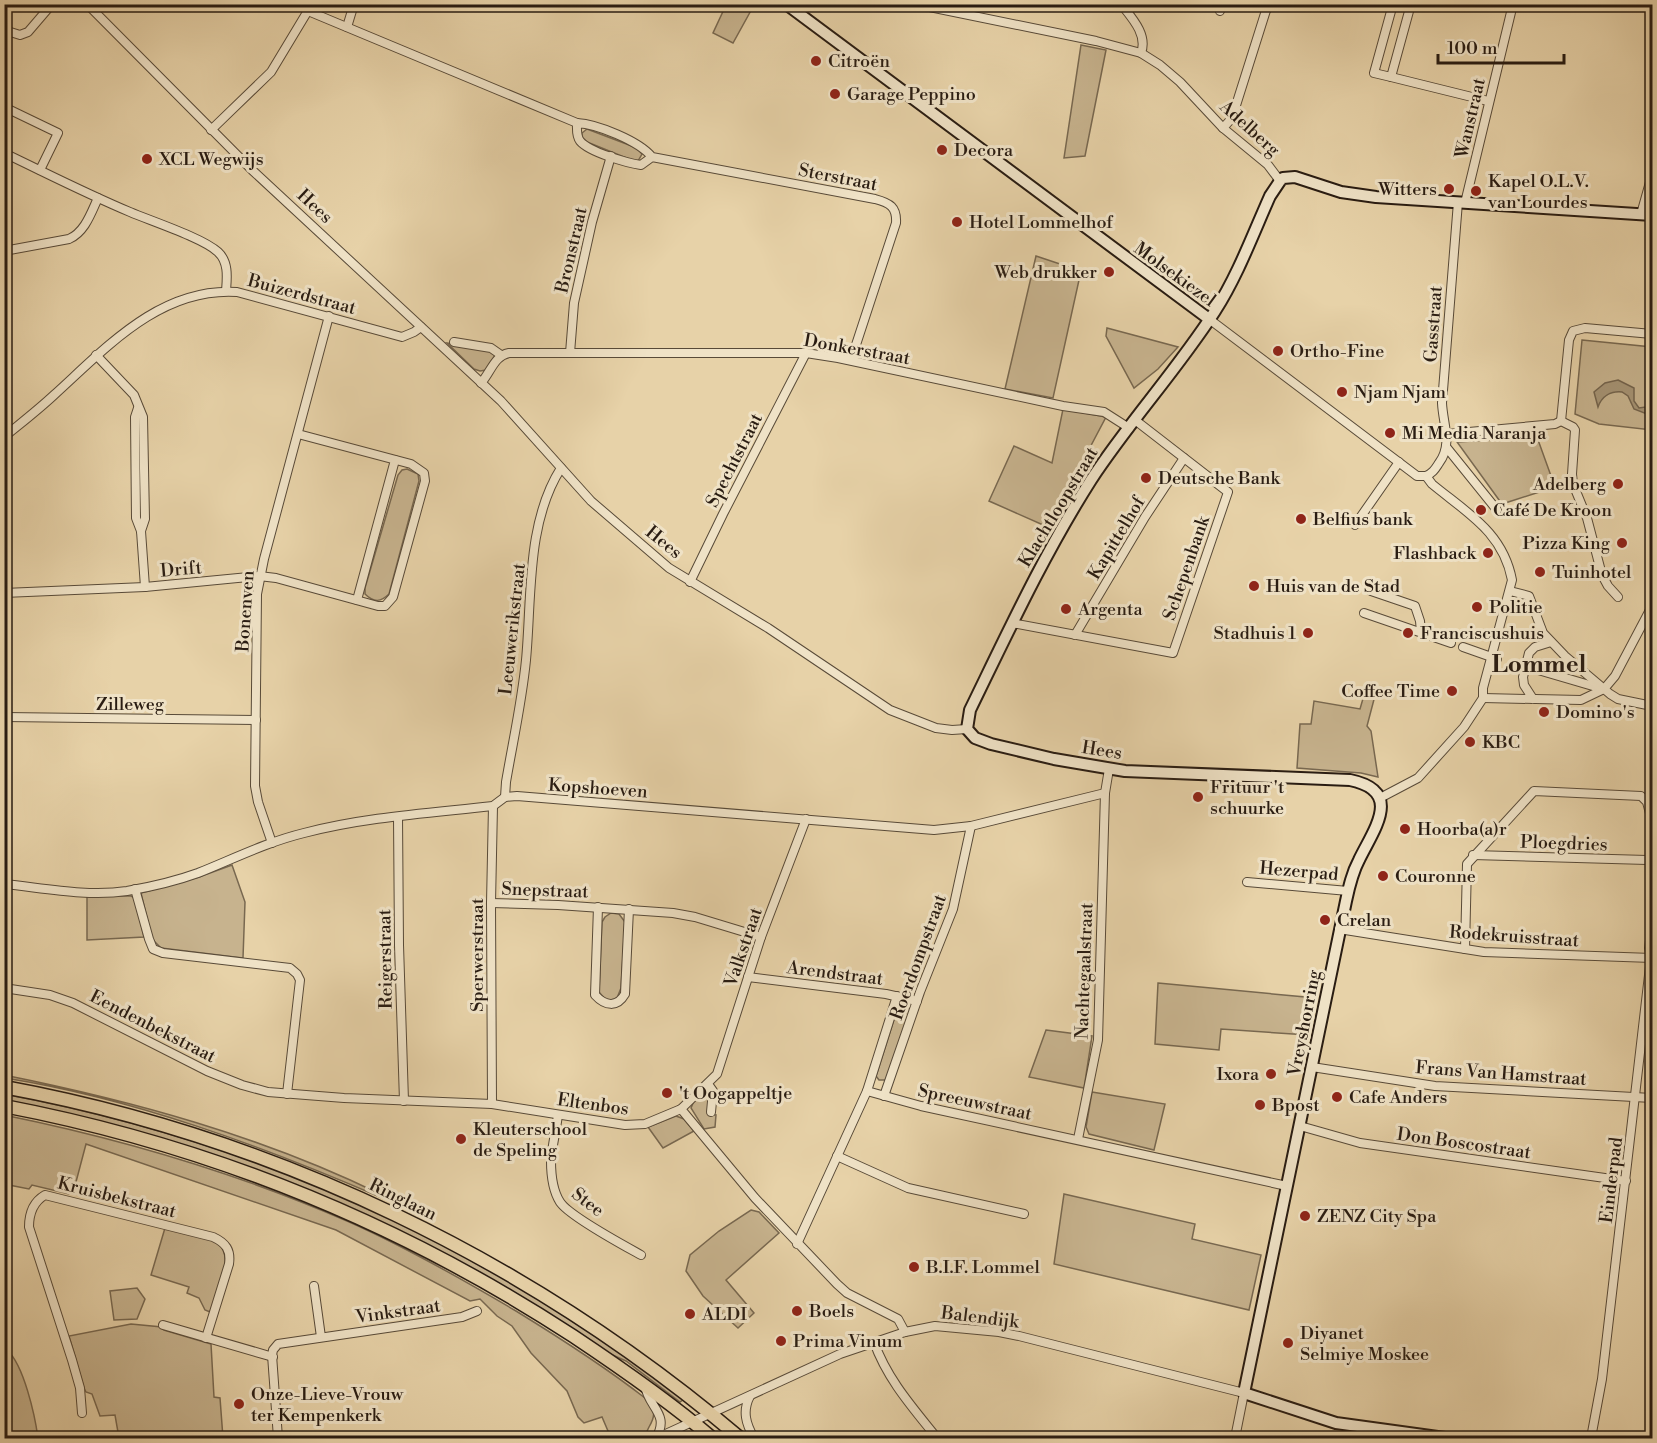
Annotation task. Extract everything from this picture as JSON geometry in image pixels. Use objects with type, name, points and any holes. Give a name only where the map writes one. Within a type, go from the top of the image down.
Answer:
[{"type":"highway","name":"Ringlaan","points":[[4,1087],[123,1114],[230,1147],[363,1199],[452,1243],[565,1309],[645,1364],[740,1438]]},
{"type":"highway","name":"Ringlaan","points":[[4,1106],[97,1126],[158,1143],[263,1178],[409,1241],[480,1278],[576,1338],[645,1386],[712,1438]]},
{"type":"main road","name":"Molsekiezel","points":[[786,4],[1209,319]]},
{"type":"main road","name":"Adelberg","points":[[1280,181],[1283,178],[1294,177],[1357,195],[1653,215]]},
{"type":"main road","name":"Klachtloopstraat","points":[[966,729],[970,710],[1057,536],[1093,478],[1209,319],[1232,280],[1270,196],[1280,181]]},
{"type":"main road","name":"Hees","points":[[966,729],[975,738],[991,744],[1109,769],[1350,780],[1367,785],[1380,798]]},
{"type":"main road","name":"Vreyshorring","points":[[1244,1394],[1339,929],[1357,863],[1380,816],[1380,798]]},
{"type":"main road","points":[[1244,1394],[1336,1423],[1445,1438]]},
{"type":"street","points":[[4,30],[20,34],[28,33],[52,4]]},
{"type":"street","name":"Hees","points":[[87,4],[211,130],[481,383],[532,435],[591,501],[669,567],[768,628],[890,710],[936,728],[966,729]]},
{"type":"street","points":[[347,27],[354,4]]},
{"type":"street","name":"Adelberg","points":[[915,4],[1096,41],[1141,53],[1175,78],[1223,128],[1268,165],[1280,181]]},
{"type":"street","points":[[1121,4],[1141,34],[1143,45],[1141,53]]},
{"type":"street","points":[[1223,128],[1232,118],[1268,7],[1253,4]]},
{"type":"street","points":[[1393,4],[1374,73],[1488,101]]},
{"type":"street","points":[[1391,77],[1411,4]]},
{"type":"street","name":"Wanstraat","points":[[1462,203],[1513,4]]},
{"type":"street","name":"Sterstraat","points":[[211,130],[271,72],[310,8],[347,27],[577,123],[586,123],[637,144],[652,157],[875,199],[890,204],[897,213],[896,223],[851,360]]},
{"type":"street","points":[[4,107],[58,133],[40,170]]},
{"type":"street","name":"Sterstraat","points":[[577,123],[578,138],[582,144],[641,165],[652,157]]},
{"type":"street","points":[[4,153],[218,251],[227,271],[226,291]]},
{"type":"street","name":"Bronstraat","points":[[570,353],[574,303],[592,222],[611,156]]},
{"type":"street","points":[[1641,214],[1653,175]]},
{"type":"street","points":[[4,251],[76,236],[98,198]]},
{"type":"street","name":"Gasstraat","points":[[1447,448],[1442,403],[1462,203]]},
{"type":"street","name":"Buizerdstraat","points":[[4,436],[47,401],[111,341],[158,310],[191,297],[226,291],[251,295],[402,337],[421,327]]},
{"type":"street","name":"Bonenven","points":[[272,843],[255,786],[257,594],[259,576],[329,316]]},
{"type":"street","name":"Molsekiezel","points":[[1209,319],[1417,476],[1426,476],[1432,484],[1491,533],[1509,565],[1512,580],[1510,591]]},
{"type":"street","points":[[1561,421],[1569,340],[1573,332],[1585,328],[1653,334]]},
{"type":"street","name":"Donkerstraat","points":[[454,342],[491,348],[501,355],[509,353],[806,353],[851,360],[1064,406],[1104,412],[1132,424],[1184,458],[1228,492]]},
{"type":"street","name":"Spechtstraat","points":[[690,582],[806,353]]},
{"type":"street","points":[[96,355],[134,395],[138,408],[135,417],[136,518],[141,531],[145,587]]},
{"type":"street","points":[[481,383],[489,375],[496,359],[501,355]]},
{"type":"street","points":[[1447,434],[1555,424],[1561,421]]},
{"type":"street","points":[[1561,421],[1575,430],[1573,484],[1587,518],[1602,575],[1618,597]]},
{"type":"street","name":"Drift","points":[[4,593],[145,587],[259,576],[276,578],[385,606],[393,597],[425,481],[424,473],[416,466],[298,434]]},
{"type":"street","points":[[1426,476],[1432,473],[1445,455],[1447,448]]},
{"type":"street","points":[[1447,448],[1497,510]]},
{"type":"street","name":"Kapittelhof","points":[[1076,635],[1145,517],[1184,458]]},
{"type":"street","points":[[357,600],[395,460]]},
{"type":"street","points":[[1355,525],[1399,462]]},
{"type":"street","name":"Leeuwerikstraat","points":[[506,797],[506,782],[526,662],[536,545],[544,504],[549,489],[561,468]]},
{"type":"street","name":"Schepenbank","points":[[1076,635],[1173,653],[1228,492]]},
{"type":"street","points":[[1371,591],[1415,606],[1422,632]]},
{"type":"street","points":[[1380,798],[1418,778],[1464,727],[1483,698],[1483,688],[1495,658],[1510,591],[1530,596],[1544,633],[1551,642],[1605,689],[1618,699],[1653,706]]},
{"type":"street","points":[[1483,698],[1581,700],[1605,689],[1615,676],[1653,606]]},
{"type":"street","points":[[1364,613],[1451,642]]},
{"type":"street","points":[[1012,623],[1076,635]]},
{"type":"street","points":[[1533,699],[1524,685],[1523,677],[1528,653],[1535,647],[1551,642]]},
{"type":"street","points":[[1463,647],[1495,658]]},
{"type":"street","points":[[1525,666],[1605,689]]},
{"type":"street","name":"Zilleweg","points":[[4,717],[256,720]]},
{"type":"street","name":"Nachtegaalstraat","points":[[1078,1139],[1098,1040],[1105,793],[1109,769]]},
{"type":"street","name":"Ploegdries","points":[[1473,855],[1534,791],[1641,796],[1647,802],[1653,821]]},
{"type":"street","name":"Kopshoeven","points":[[506,797],[517,796],[934,830],[970,825],[1105,793]]},
{"type":"street","points":[[4,884],[99,893],[135,889],[195,874],[272,843],[326,828],[493,806],[506,797]]},
{"type":"street","name":"Sperwerstraat","points":[[492,1104],[493,806]]},
{"type":"street","name":"Reigerstraat","points":[[398,818],[404,1101]]},
{"type":"street","name":"Valkstraat","points":[[681,1109],[717,1074],[748,977],[806,819]]},
{"type":"street","name":"Roerdompstraat","points":[[884,1096],[917,1001],[953,909],[970,825]]},
{"type":"street","points":[[1466,949],[1467,864],[1473,855]]},
{"type":"street","name":"Ploegdries","points":[[1473,855],[1647,860],[1653,863]]},
{"type":"street","name":"Hezerpad","points":[[1247,882],[1348,891]]},
{"type":"street","points":[[135,889],[153,949],[163,953],[290,968],[297,974],[300,980],[287,1094]]},
{"type":"street","name":"Snepstraat","points":[[491,903],[629,909],[695,917],[762,937]]},
{"type":"street","name":"Snepstraat","points":[[598,908],[595,995],[602,1002],[613,1004],[622,1000],[625,994],[629,909]]},
{"type":"street","name":"Einderpad","points":[[1591,1438],[1602,1378],[1626,1181],[1652,958],[1649,948],[1653,925]]},
{"type":"street","name":"Rodekruisstraat","points":[[1339,929],[1484,952],[1652,958]]},
{"type":"street","name":"Arendstraat","points":[[748,977],[897,996],[917,1001]]},
{"type":"street","name":"Eendenbekstraat","points":[[4,988],[50,995],[73,1003],[207,1071],[242,1085],[287,1094]]},
{"type":"street","name":"Roerdompstraat","points":[[797,1244],[867,1091],[897,996]]},
{"type":"street","name":"Frans Van Hamstraat","points":[[1312,1067],[1436,1086],[1653,1098]]},
{"type":"street","points":[[708,1084],[713,1091],[711,1112]]},
{"type":"street","name":"Spreeuwstraat","points":[[867,1091],[921,1106],[1078,1139]]},
{"type":"street","name":"Eltenbos","points":[[287,1094],[492,1104],[625,1125],[654,1121],[681,1109]]},
{"type":"street","points":[[681,1109],[755,1198],[797,1244],[847,1293],[898,1318],[905,1332]]},
{"type":"street","name":"Stee","points":[[558,1115],[552,1147],[551,1169],[556,1195],[560,1202],[565,1209],[641,1255]]},
{"type":"street","name":"Don Boscostraat","points":[[1300,1126],[1360,1143],[1626,1181]]},
{"type":"street","points":[[1078,1139],[1287,1186]]},
{"type":"street","points":[[837,1156],[908,1188],[1024,1214]]},
{"type":"street","name":"Kruisbekstraat","points":[[82,1413],[81,1399],[60,1318],[29,1227],[29,1219],[38,1199],[45,1195],[213,1237],[226,1246],[230,1258],[229,1264],[206,1338]]},
{"type":"street","points":[[314,1286],[321,1338]]},
{"type":"street","name":"Vinkstraat","points":[[273,1357],[273,1350],[278,1344],[462,1317],[477,1311]]},
{"type":"street","points":[[163,1325],[273,1357],[278,1438]]},
{"type":"street","name":"Balendijk","points":[[657,1438],[827,1359],[905,1332],[935,1326],[999,1332],[1244,1394]]},
{"type":"street","points":[[874,1342],[879,1358],[895,1385],[937,1438]]},
{"type":"street","points":[[645,1386],[647,1395],[661,1419],[661,1430],[657,1438]]},
{"type":"street","name":"Vreyshorring","points":[[1235,1438],[1244,1394]]},
{"type":"street","points":[[750,1396],[745,1412],[748,1429],[754,1438]]},
{"type":"street","points":[[81,1399],[92,1399]]},
{"type":"shaded area","points":[[726,5],[754,5],[733,43],[713,33]]},
{"type":"shaded area","points":[[1081,45],[1106,50],[1085,156],[1064,158]]},
{"type":"shaded area","points":[[587,129],[637,148],[642,154],[638,161],[634,161],[582,140],[582,133]]},
{"type":"shaded area","points":[[1036,256],[1081,271],[1053,398],[1005,389]]},
{"type":"shaded area","points":[[1107,328],[1178,347],[1158,369],[1134,388],[1106,336]]},
{"type":"shaded area","points":[[1582,340],[1652,347],[1652,430],[1599,424],[1575,414]]},
{"type":"shaded area","points":[[447,343],[486,349],[496,354],[486,370],[480,371],[474,369]]},
{"type":"shaded area","points":[[1618,380],[1634,388],[1634,401],[1639,408],[1652,406],[1652,416],[1634,409],[1628,396],[1622,392],[1607,395],[1598,407],[1594,392],[1605,383]]},
{"type":"shaded area","points":[[1063,409],[1106,417],[1086,455],[1081,473],[1050,528],[989,501],[1014,446],[1052,463]]},
{"type":"shaded area","points":[[1537,437],[1555,487],[1502,504],[1457,442]]},
{"type":"shaded area","points":[[407,469],[418,474],[419,481],[389,594],[383,599],[374,600],[365,594],[365,588],[398,475],[402,470]]},
{"type":"shaded area","points":[[1367,685],[1377,688],[1367,726],[1371,731],[1378,777],[1361,773],[1297,768],[1300,724],[1311,724],[1314,701],[1360,709]]},
{"type":"shaded area","points":[[232,865],[245,902],[243,958],[161,948],[151,935],[141,893]]},
{"type":"shaded area","points":[[87,896],[131,896],[135,898],[144,937],[87,940]]},
{"type":"shaded area","points":[[611,913],[619,914],[625,922],[621,988],[617,998],[611,1000],[605,999],[599,992],[602,922]]},
{"type":"shaded area","points":[[1158,983],[1316,998],[1308,1035],[1221,1029],[1219,1050],[1155,1044]]},
{"type":"shaded area","points":[[902,1005],[909,1008],[910,1013],[888,1077],[885,1080],[879,1080],[876,1076],[897,1010]]},
{"type":"shaded area","points":[[1046,1030],[1092,1036],[1084,1088],[1029,1077]]},
{"type":"shaded area","points":[[4,1075],[100,1096],[196,1122],[335,1173],[380,1194],[380,1197],[243,1142],[196,1126],[101,1098],[5,1078]]},
{"type":"shaded area","points":[[706,1091],[710,1093],[708,1114],[716,1115],[715,1127],[704,1129],[691,1108],[694,1101]]},
{"type":"shaded area","points":[[1092,1092],[1165,1104],[1154,1150],[1089,1134],[1086,1127]]},
{"type":"shaded area","points":[[4,1094],[142,1126],[211,1147],[344,1197],[472,1260],[533,1296],[610,1346],[684,1399],[680,1402],[626,1361],[608,1353],[539,1308],[468,1267],[320,1196],[243,1166],[165,1140],[86,1118],[5,1100]]},
{"type":"shaded area","points":[[4,1115],[135,1146],[221,1173],[306,1204],[412,1252],[532,1321],[645,1398],[653,1412],[647,1432],[640,1438],[611,1438],[602,1417],[584,1423],[578,1417],[567,1391],[531,1353],[512,1326],[497,1316],[480,1299],[470,1301],[336,1230],[86,1144],[76,1182],[69,1194],[32,1185],[29,1189],[9,1185],[5,1180]]},
{"type":"shaded area","points":[[676,1116],[684,1119],[694,1131],[663,1148],[648,1127]]},
{"type":"shaded area","points":[[1064,1194],[1195,1224],[1192,1239],[1261,1255],[1249,1310],[1054,1264]]},
{"type":"shaded area","points":[[751,1210],[759,1212],[779,1233],[726,1280],[754,1313],[738,1328],[703,1296],[686,1271],[690,1255],[719,1231]]},
{"type":"shaded area","points":[[165,1228],[205,1237],[222,1248],[225,1265],[210,1312],[205,1310],[199,1298],[187,1293],[189,1287],[151,1275]]},
{"type":"shaded area","points":[[137,1288],[145,1299],[137,1319],[114,1320],[110,1291]]},
{"type":"shaded area","points":[[131,1324],[162,1327],[164,1330],[211,1344],[214,1397],[220,1398],[223,1438],[119,1438],[115,1415],[100,1416],[92,1394],[86,1392],[84,1388],[69,1336]]},
{"type":"shaded area","points":[[5,1325],[7,1350],[19,1367],[31,1404],[38,1438],[13,1438],[5,1408]]},
{"type":"place","name":"Citroën","points":[[816,61]]},
{"type":"place","name":"Garage Peppino","points":[[835,94]]},
{"type":"place","name":"Decora","points":[[942,150]]},
{"type":"place","name":"XCL Wegwijs","points":[[147,159]]},
{"type":"place","name":"Witters","points":[[1449,189]]},
{"type":"place","name":"Kapel O.L.V. van Lourdes","points":[[1476,191]]},
{"type":"place","name":"Hotel Lommelhof","points":[[957,222]]},
{"type":"place","name":"Web drukker","points":[[1109,272]]},
{"type":"place","name":"Ortho-Fine","points":[[1278,351]]},
{"type":"place","name":"Njam Njam","points":[[1342,392]]},
{"type":"place","name":"Mi Media Naranja","points":[[1390,433]]},
{"type":"place","name":"Deutsche Bank","points":[[1146,478]]},
{"type":"place","name":"Adelberg","points":[[1618,484]]},
{"type":"place","name":"Café De Kroon","points":[[1481,510]]},
{"type":"place","name":"Belfius bank","points":[[1301,519]]},
{"type":"place","name":"Pizza King","points":[[1622,543]]},
{"type":"place","name":"Flashback","points":[[1488,553]]},
{"type":"place","name":"Tuinhotel","points":[[1540,572]]},
{"type":"place","name":"Huis van de Stad","points":[[1254,586]]},
{"type":"place","name":"Politie","points":[[1477,607]]},
{"type":"place","name":"Argenta","points":[[1066,609]]},
{"type":"place","name":"Stadhuis 1","points":[[1308,633]]},
{"type":"place","name":"Franciscushuis","points":[[1408,633]]},
{"type":"place","name":"Coffee Time","points":[[1452,691]]},
{"type":"place","name":"Domino's","points":[[1544,712]]},
{"type":"place","name":"KBC","points":[[1470,742]]},
{"type":"place","name":"Frituur 't schuurke","points":[[1198,797]]},
{"type":"place","name":"Hoorba(a)r","points":[[1405,829]]},
{"type":"place","name":"Couronne","points":[[1383,876]]},
{"type":"place","name":"Crelan","points":[[1325,920]]},
{"type":"place","name":"Ixora","points":[[1271,1074]]},
{"type":"place","name":"'t Oogappeltje","points":[[667,1093]]},
{"type":"place","name":"Cafe Anders","points":[[1337,1097]]},
{"type":"place","name":"Bpost","points":[[1260,1105]]},
{"type":"place","name":"Kleuterschool de Speling","points":[[461,1139]]},
{"type":"place","name":"ZENZ City Spa","points":[[1305,1216]]},
{"type":"place","name":"B.I.F. Lommel","points":[[914,1267]]},
{"type":"place","name":"Boels","points":[[797,1311]]},
{"type":"place","name":"ALDI","points":[[690,1314]]},
{"type":"place","name":"Prima Vinum","points":[[781,1341]]},
{"type":"place","name":"Diyanet Selmiye Moskee","points":[[1288,1343]]},
{"type":"place","name":"Onze-Lieve-Vrouw ter Kempenkerk","points":[[239,1404]]},
{"type":"district","name":"Lommel","points":[[1539,664]]}]
